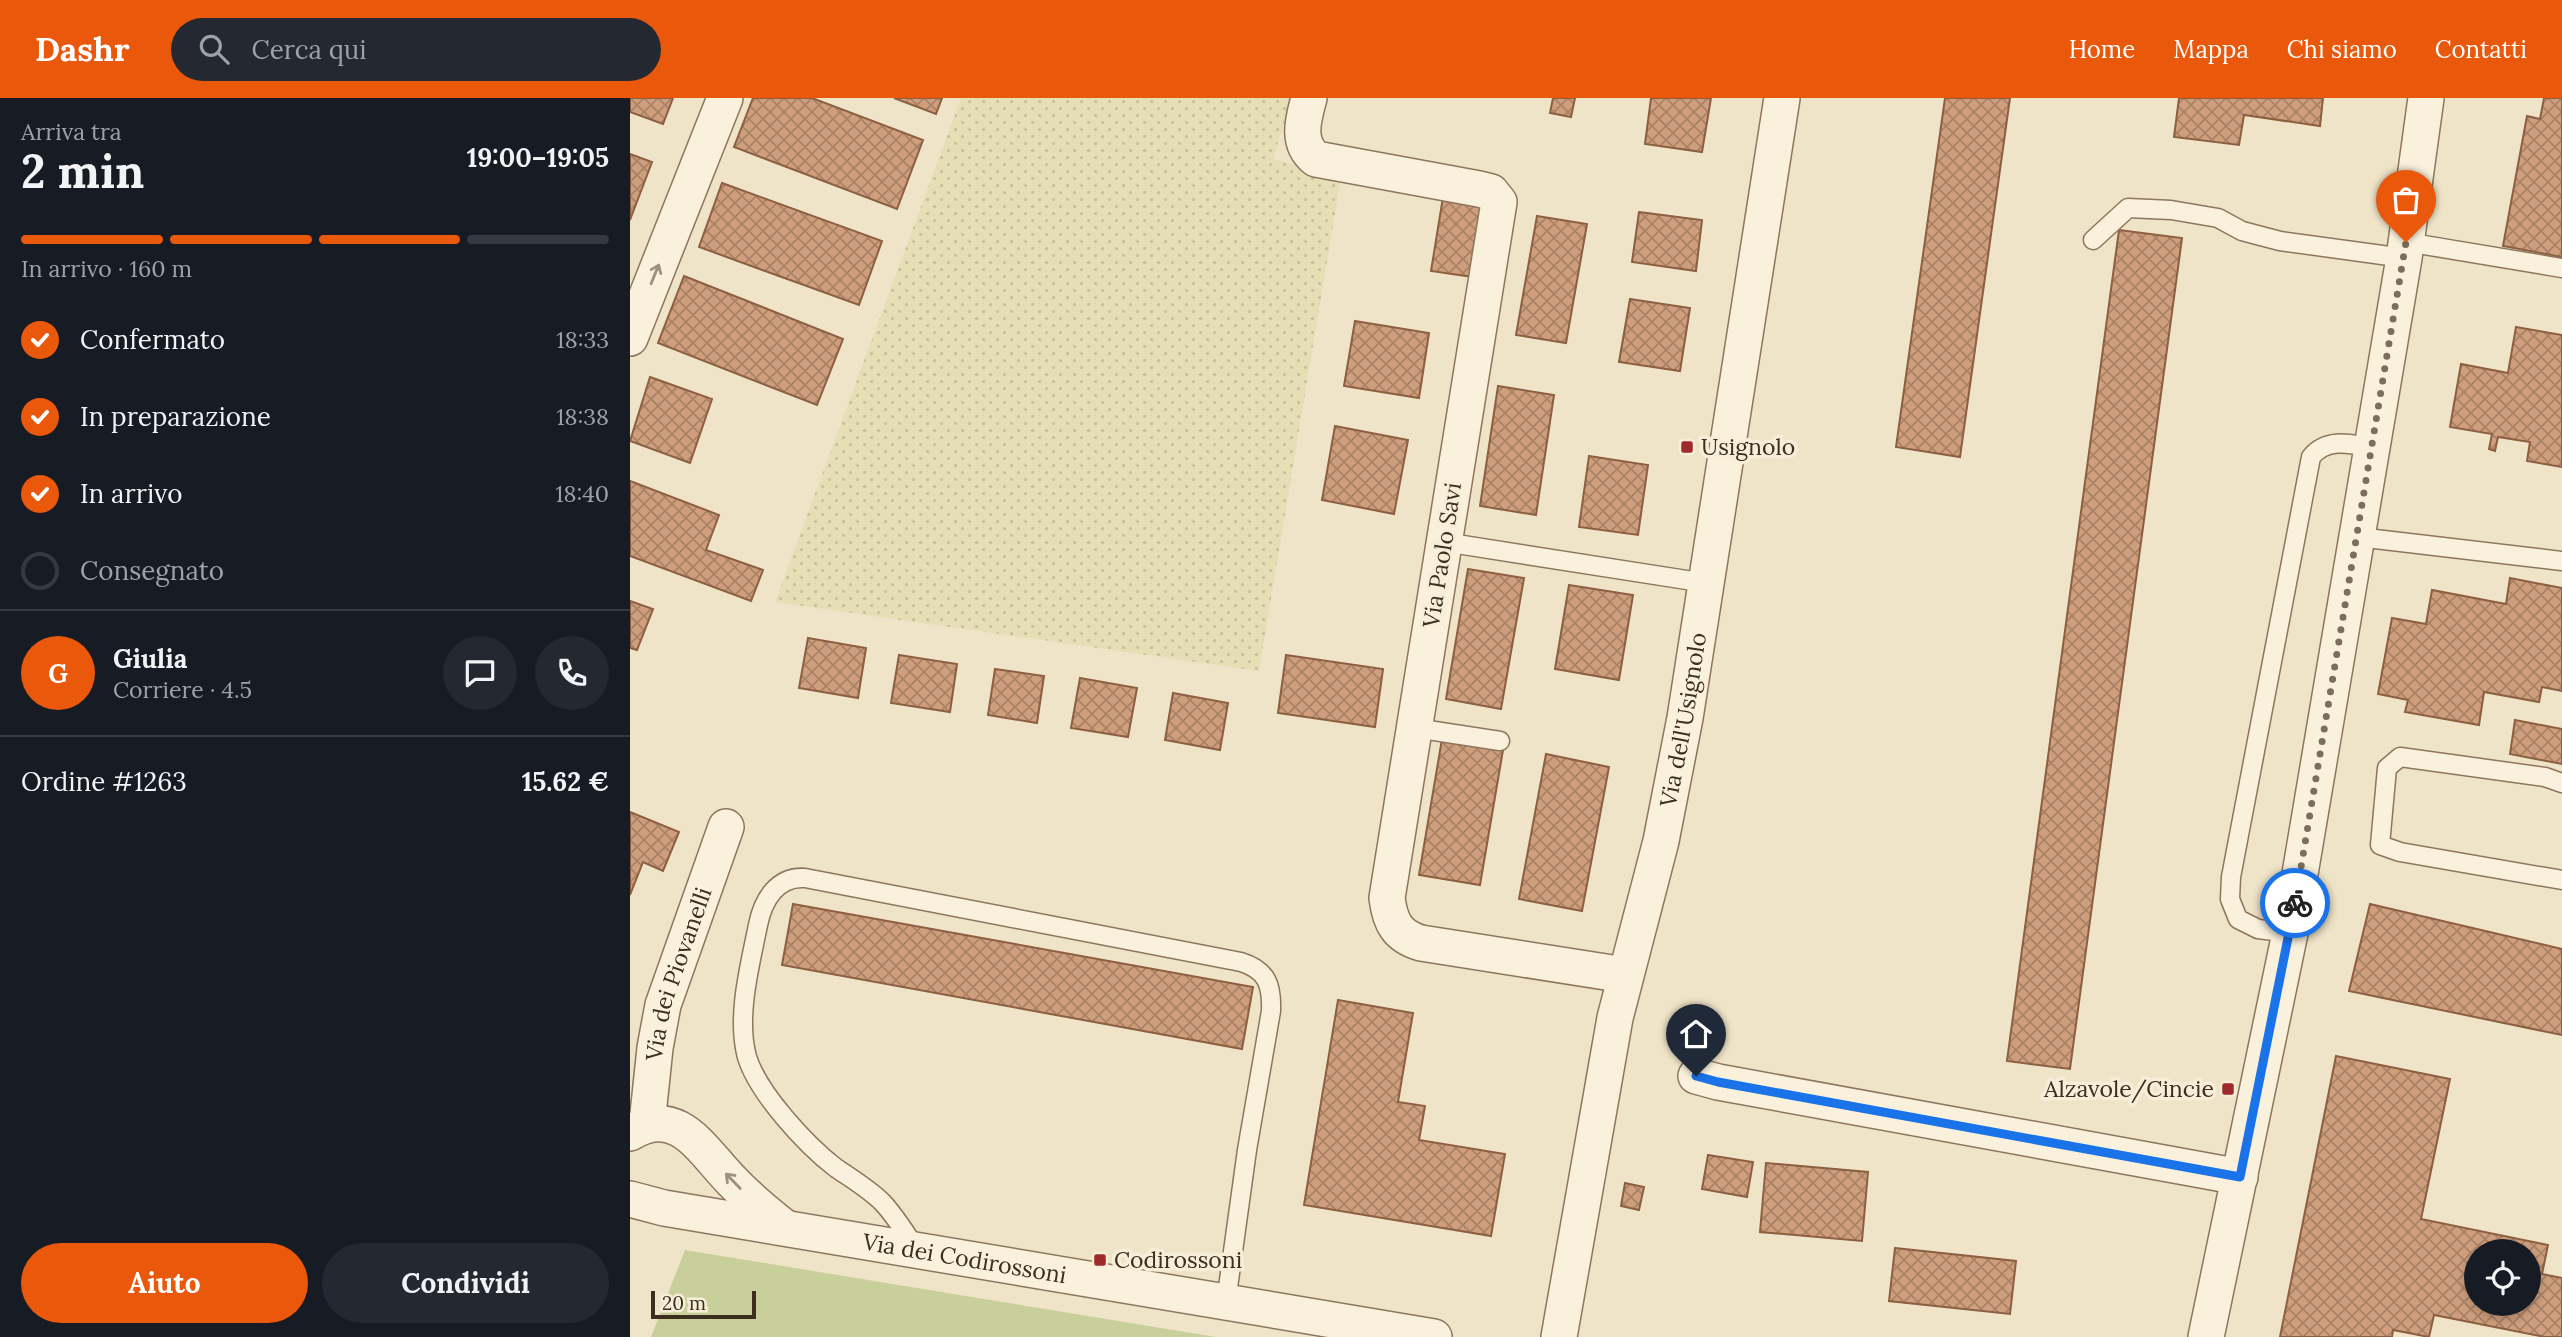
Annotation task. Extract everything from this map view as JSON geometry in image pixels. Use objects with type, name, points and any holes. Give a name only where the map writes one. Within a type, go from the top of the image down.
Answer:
[{"type":"street","points":[[630,338],[725,98]]},
{"type":"street","name":"Via Paolo Savi","points":[[1309,98],[1302,142],[1316,159],[1479,189],[1491,192],[1499,202],[1387,898],[1391,920],[1396,929],[1421,943],[1625,975]]},
{"type":"street","name":"Via dell'Usignolo","points":[[1559,1337],[1625,975],[1665,822],[1706,583],[1782,98]]},
{"type":"street","points":[[2206,1337],[2290,933],[2373,447],[2426,98]]},
{"type":"street","name":"Via dei Piovanelli","points":[[638,1128],[663,1004],[726,827]]},
{"type":"street","points":[[1696,1076],[2240,1177]]},
{"type":"street","points":[[638,1128],[666,1124],[688,1133],[732,1181],[784,1227]]},
{"type":"street","name":"Via dei Codirossoni","points":[[630,1199],[641,1204],[1434,1337]]},
{"type":"lane","points":[[2094,240],[2128,208],[2171,210],[2218,218],[2242,231],[2280,241],[2405,250],[2562,268]]},
{"type":"lane","points":[[2290,933],[2258,929],[2238,919],[2230,900],[2231,877],[2311,457],[2318,449],[2341,443],[2373,447]]},
{"type":"lane","points":[[2358,537],[2562,561]]},
{"type":"lane","points":[[1444,542],[1706,583]]},
{"type":"lane","points":[[1415,728],[1500,741]]},
{"type":"lane","points":[[2562,783],[2545,777],[2400,757],[2387,768],[2380,845],[2400,852],[2562,880]]},
{"type":"lane","points":[[917,1250],[882,1202],[834,1166],[798,1131],[767,1092],[747,1058],[746,1008],[760,913],[774,890],[789,880],[805,878],[1241,962],[1260,970],[1271,987],[1271,1011],[1247,1150],[1226,1302]]},
{"type":"shaded area","points":[[961,98],[1292,98],[1273,159],[1341,177],[1259,671],[775,602]]},
{"type":"green space","points":[[685,1250],[1216,1337],[651,1337]]},
{"type":"building","points":[[630,98],[673,98],[663,124],[630,112]]},
{"type":"building","points":[[753,98],[812,98],[923,140],[897,209],[734,147]]},
{"type":"building","points":[[894,98],[942,98],[936,114]]},
{"type":"building","points":[[1553,98],[1575,98],[1571,117],[1550,113]]},
{"type":"building","points":[[1651,98],[1711,98],[1702,152],[1645,144]]},
{"type":"building","points":[[1945,98],[2010,98],[1960,457],[1896,447]]},
{"type":"building","points":[[2179,98],[2323,98],[2320,126],[2244,115],[2239,145],[2174,137]]},
{"type":"building","points":[[2544,98],[2562,98],[2562,257],[2503,246],[2527,116],[2540,119]]},
{"type":"building","points":[[630,154],[652,162],[630,220]]},
{"type":"building","points":[[722,183],[882,241],[859,305],[699,247]]},
{"type":"building","points":[[1444,191],[1486,198],[1473,277],[1431,271]]},
{"type":"building","points":[[1639,212],[1702,220],[1696,271],[1632,262]]},
{"type":"building","points":[[1537,216],[1587,224],[1566,343],[1516,335]]},
{"type":"building","points":[[2119,230],[2182,238],[2070,1069],[2007,1061]]},
{"type":"building","points":[[684,276],[843,339],[817,405],[658,343]]},
{"type":"building","points":[[1630,299],[1690,308],[1680,371],[1619,362]]},
{"type":"building","points":[[1355,321],[1429,333],[1419,398],[1344,386]]},
{"type":"building","points":[[2516,327],[2562,335],[2562,467],[2527,461],[2530,442],[2498,437],[2495,451],[2489,449],[2492,434],[2450,427],[2461,364],[2508,373]]},
{"type":"building","points":[[650,377],[712,399],[690,463],[630,441]]},
{"type":"building","points":[[1498,386],[1554,395],[1536,515],[1480,506]]},
{"type":"building","points":[[1335,426],[1408,440],[1394,514],[1322,500]]},
{"type":"building","points":[[1589,456],[1648,465],[1638,535],[1579,527]]},
{"type":"building","points":[[630,481],[719,515],[706,550],[763,570],[751,601],[630,556]]},
{"type":"building","points":[[1468,569],[1524,578],[1501,709],[1446,699]]},
{"type":"building","points":[[2510,578],[2562,588],[2562,691],[2542,687],[2539,702],[2484,692],[2479,725],[2405,712],[2408,700],[2378,694],[2392,618],[2426,624],[2432,590],[2506,604]]},
{"type":"building","points":[[1569,585],[1633,595],[1619,680],[1555,669]]},
{"type":"building","points":[[630,601],[653,609],[637,650],[630,648]]},
{"type":"building","points":[[808,638],[866,648],[858,698],[799,688]]},
{"type":"building","points":[[899,655],[957,664],[950,712],[891,703]]},
{"type":"building","points":[[1286,655],[1383,669],[1375,727],[1278,713]]},
{"type":"building","points":[[995,669],[1044,676],[1037,723],[988,715]]},
{"type":"building","points":[[1080,678],[1137,688],[1128,737],[1071,728]]},
{"type":"building","points":[[1173,693],[1228,703],[1220,750],[1165,740]]},
{"type":"building","points":[[2515,720],[2562,729],[2562,764],[2510,754]]},
{"type":"building","points":[[1442,739],[1503,750],[1480,885],[1419,875]]},
{"type":"building","points":[[1546,754],[1609,767],[1582,911],[1519,899]]},
{"type":"building","points":[[630,812],[679,832],[663,871],[643,862],[630,895]]},
{"type":"building","points":[[793,904],[1253,987],[1242,1049],[782,965]]},
{"type":"building","points":[[2370,904],[2562,949],[2562,1035],[2349,991]]},
{"type":"building","points":[[1338,1000],[1413,1013],[1398,1102],[1425,1106],[1419,1140],[1505,1154],[1491,1236],[1304,1205]]},
{"type":"building","points":[[2336,1056],[2450,1079],[2421,1219],[2519,1239],[2464,1239],[2464,1316],[2541,1316],[2541,1244],[2548,1245],[2542,1274],[2562,1278],[2562,1337],[2545,1337],[2434,1315],[2429,1337],[2393,1330],[2392,1337],[2280,1337]]},
{"type":"building","points":[[1708,1155],[1753,1162],[1747,1197],[1702,1189]]},
{"type":"building","points":[[1766,1163],[1868,1172],[1862,1241],[1760,1232]]},
{"type":"building","points":[[1625,1183],[1644,1187],[1639,1210],[1621,1206]]},
{"type":"building","points":[[1895,1248],[2016,1261],[2010,1314],[1889,1301]]},
{"type":"way so far","points":[[2295,903],[2406,242]]},
{"type":"place","name":"Usignolo","points":[[1687,447]]},
{"type":"place","name":"Alzavole/Cincie","points":[[2228,1089]]},
{"type":"place","name":"Codirossoni","points":[[1100,1260]]},
{"type":"route","points":[[1696,1076],[2240,1177],[2295,903]]}]
